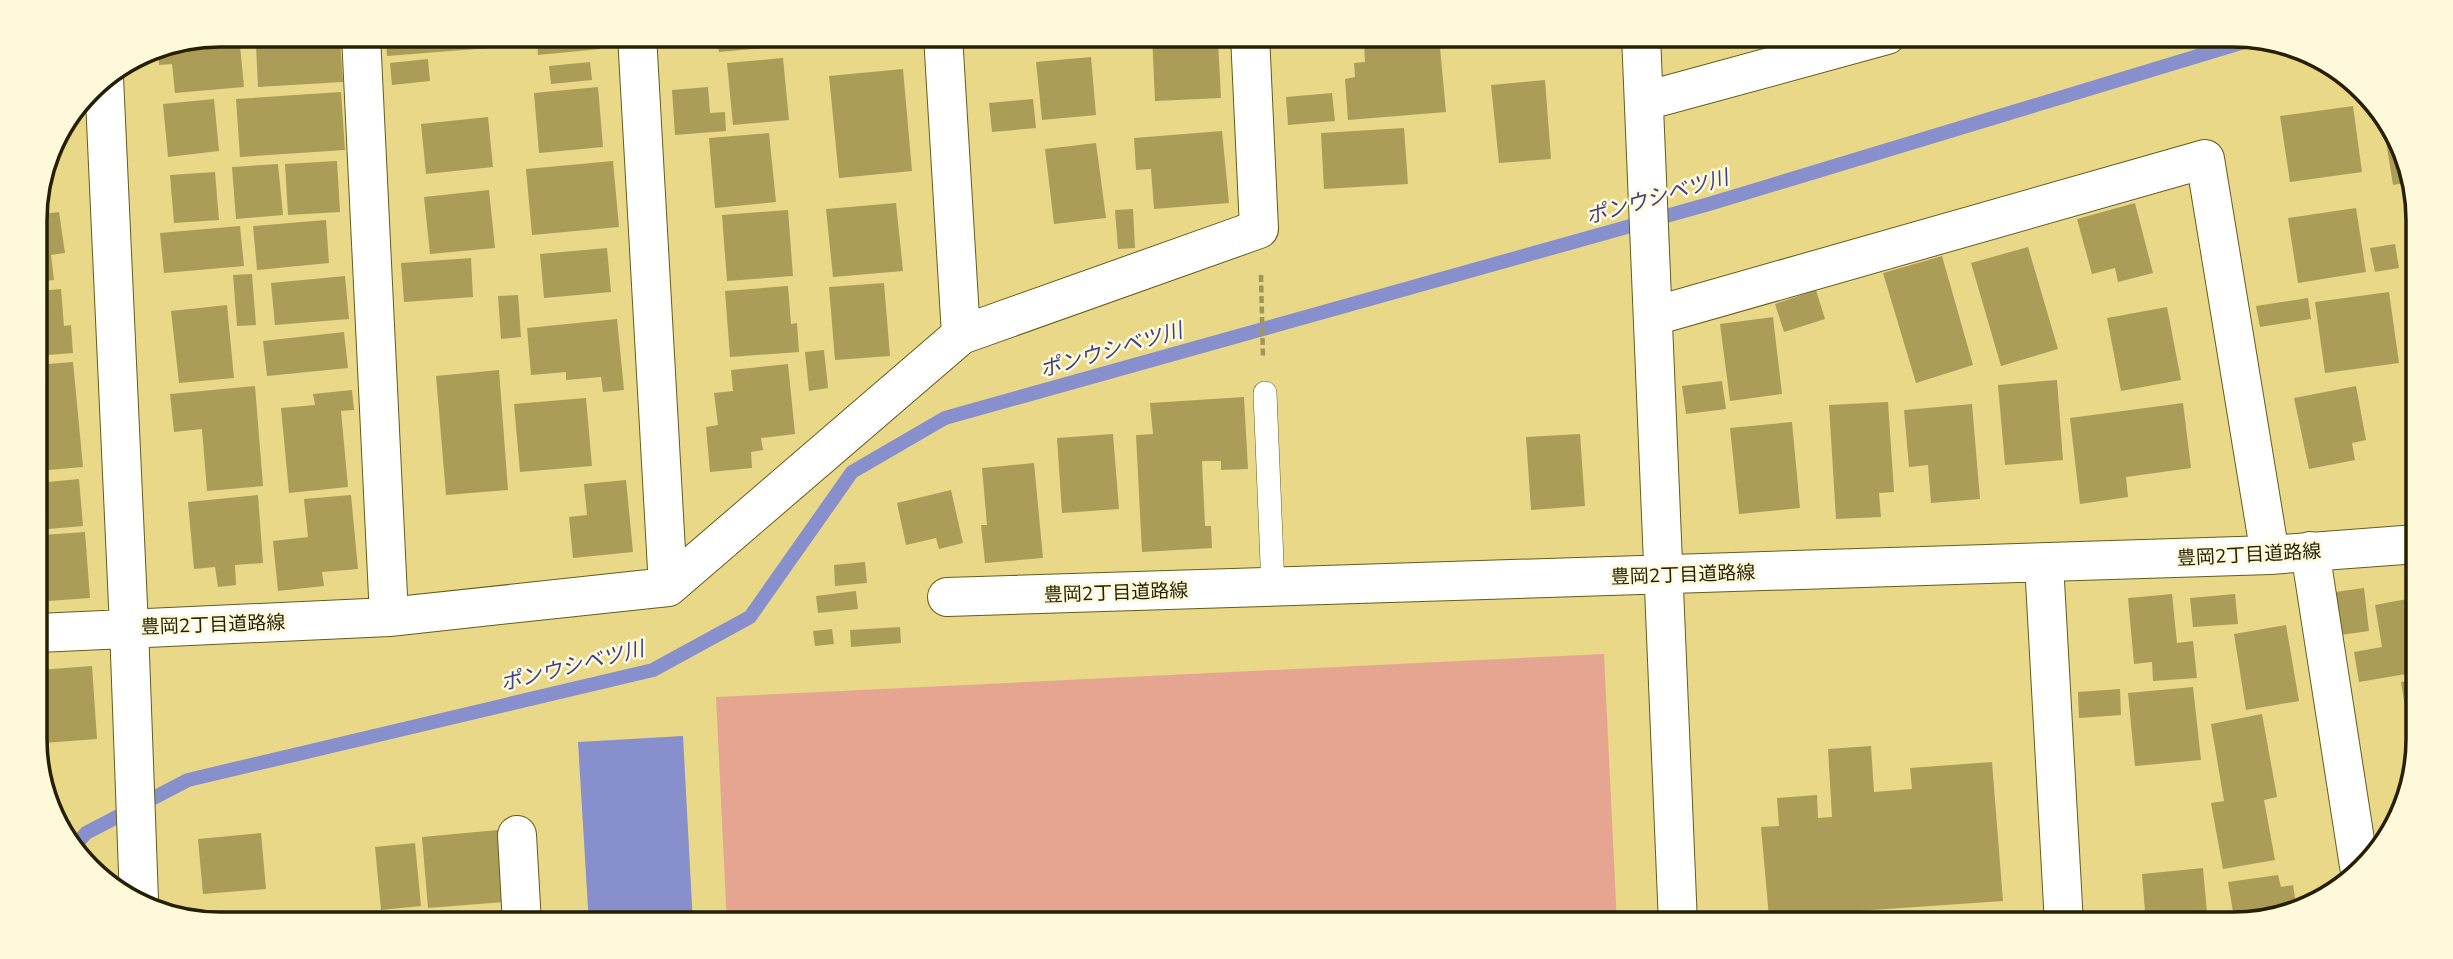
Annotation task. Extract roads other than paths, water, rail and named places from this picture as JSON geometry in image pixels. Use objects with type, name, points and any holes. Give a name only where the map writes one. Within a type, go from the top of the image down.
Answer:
[{"type":"street","points":[[668,587],[961,335],[1259,229],[1251,47]]},
{"type":"street","points":[[1642,47],[1678,911]]},
{"type":"street","points":[[1645,101],[1842,47]]},
{"type":"street","points":[[362,48],[389,617]]},
{"type":"street","points":[[638,48],[668,587]]},
{"type":"street","points":[[944,48],[961,335]]},
{"type":"street","points":[[105,91],[139,891]]},
{"type":"street","points":[[1654,316],[2205,159],[2270,555]]},
{"type":"street","name":"豊岡2丁目道路線","points":[[947,597],[2270,555],[2406,545]]},
{"type":"street","points":[[2310,551],[2358,858]]},
{"type":"street","points":[[2044,563],[2063,911]]},
{"type":"street","name":"豊岡2丁目道路線","points":[[47,632],[389,617],[668,587]]},
{"type":"street","points":[[517,835],[521,912]]},
{"type":"lane","points":[[1265,393],[1273,587]]},
{"type":"water","points":[[683,736],[692,912],[588,912],[578,742]]},
{"type":"waterway","name":"ポンウシベツ川","points":[[80,840],[86,833],[188,780],[653,670],[750,617],[852,472],[945,418],[1709,204],[2228,47]]}]
